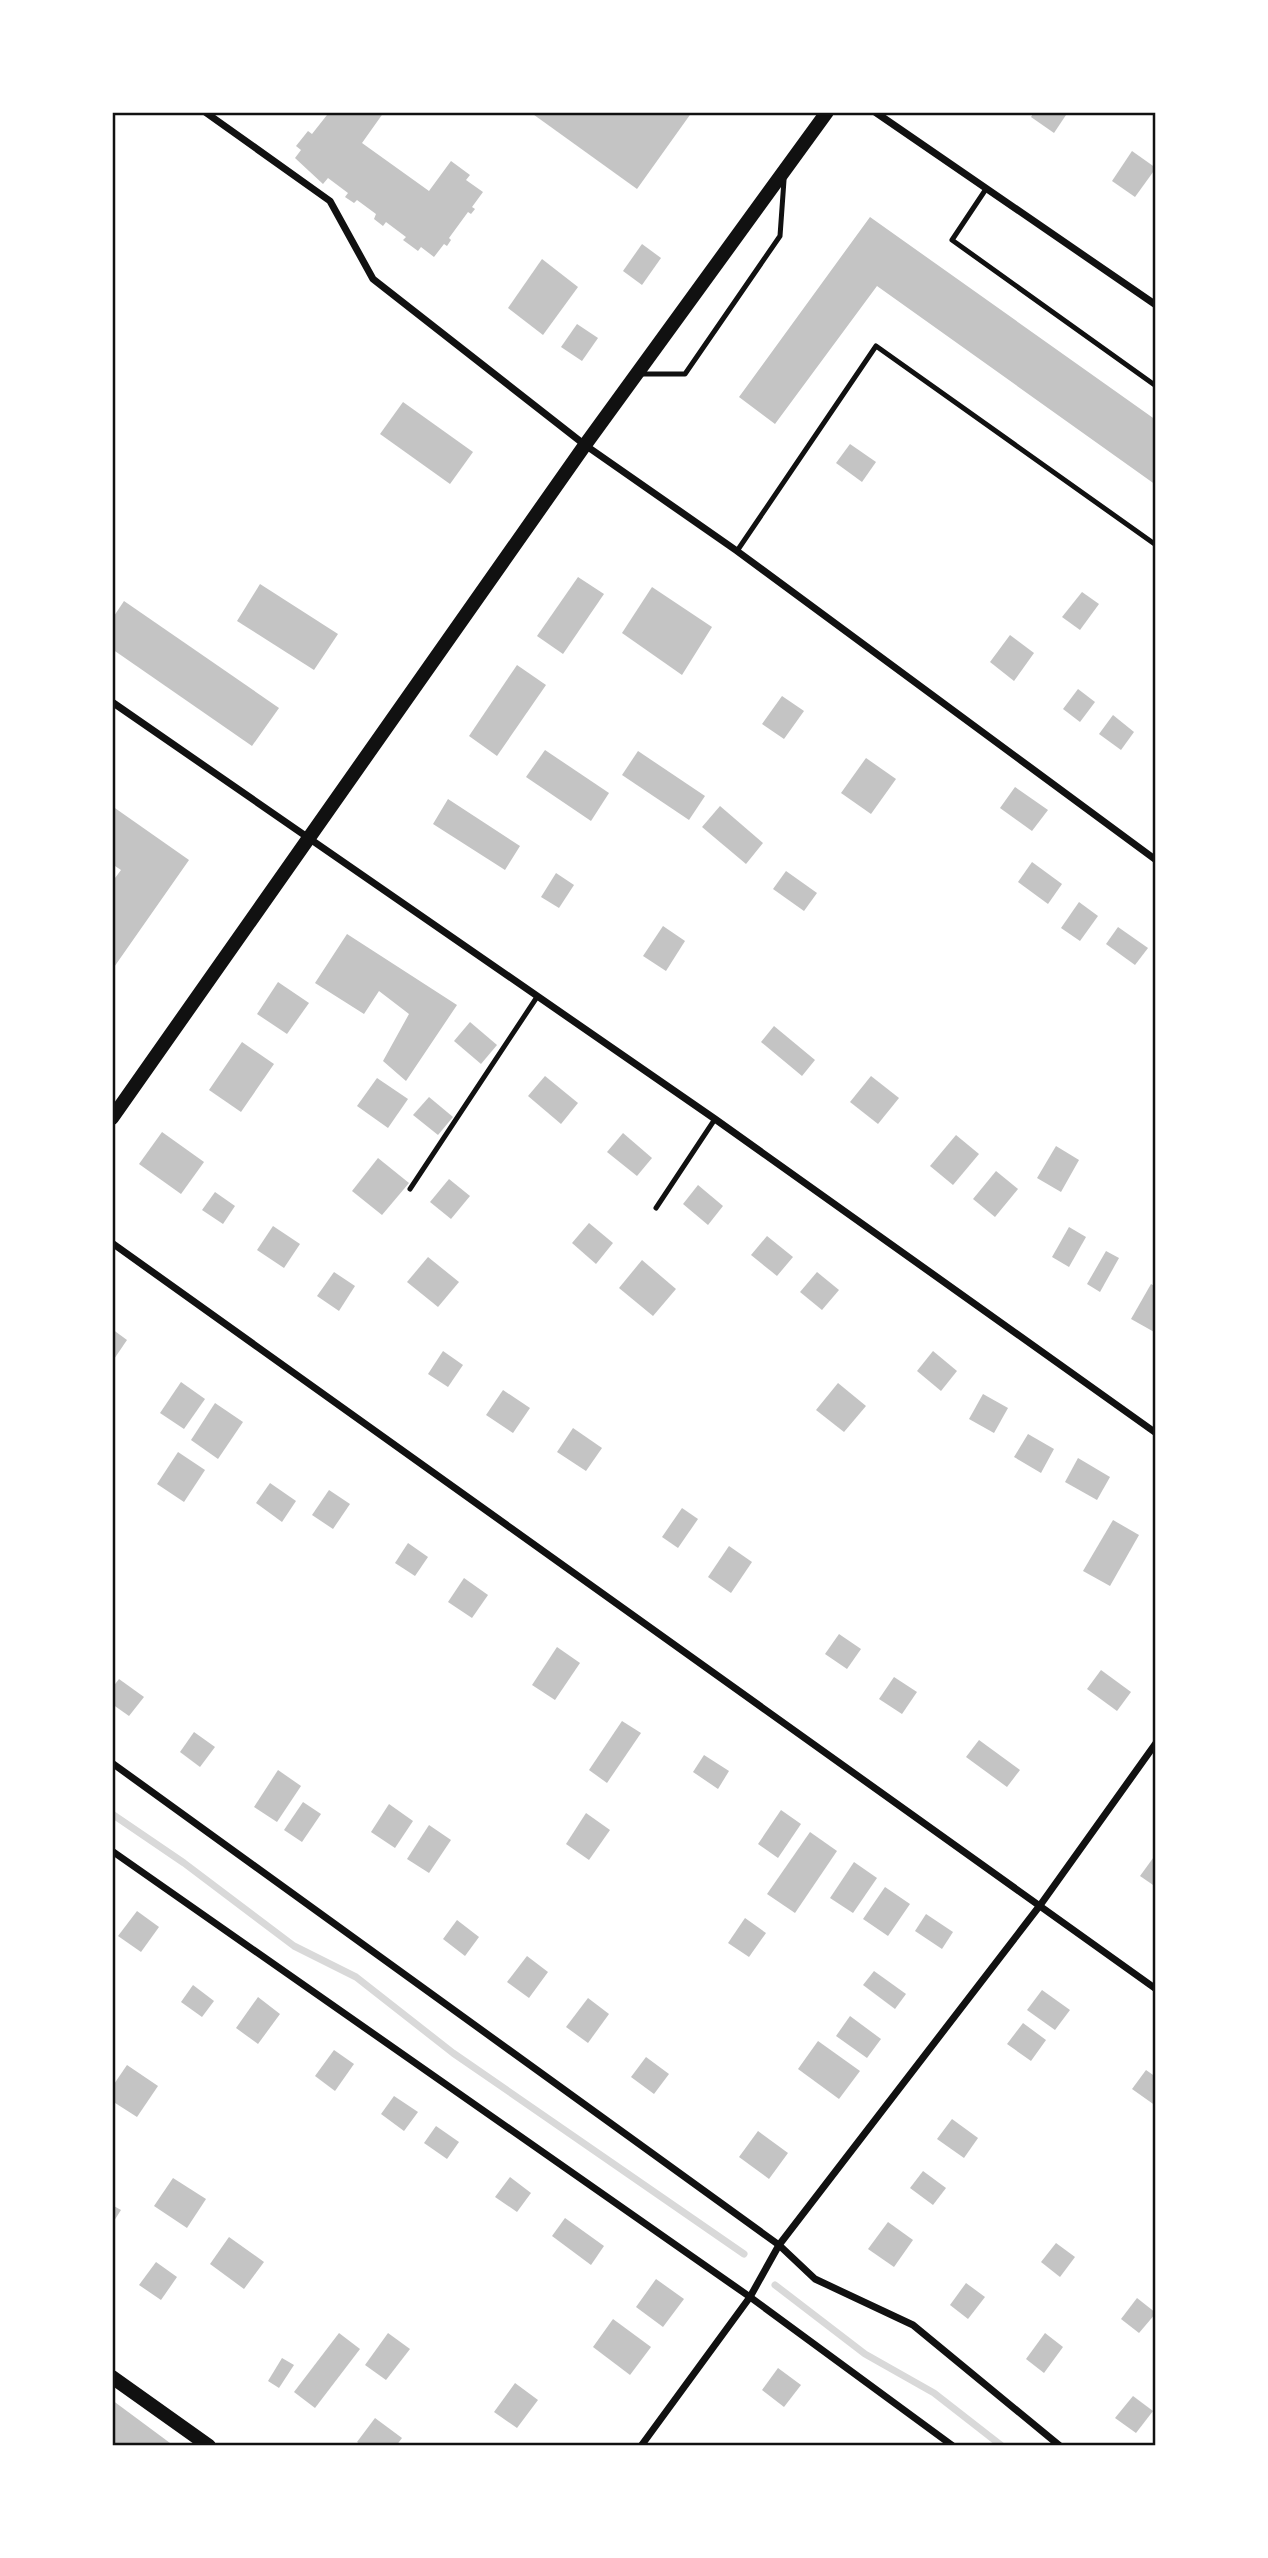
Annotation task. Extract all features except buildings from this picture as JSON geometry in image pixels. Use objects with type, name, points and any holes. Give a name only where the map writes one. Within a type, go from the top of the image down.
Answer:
[{"type":"main road","points":[[112,1118],[585,445],[827,112]]},
{"type":"main road","points":[[112,2377],[209,2446]]},
{"type":"street","points":[[205,112],[330,201],[373,279],[585,445],[737,551],[1156,860]]},
{"type":"street","points":[[875,112],[1156,305]]},
{"type":"street","points":[[112,702],[715,1119],[1156,1433]]},
{"type":"street","points":[[112,1243],[1041,1904],[1156,1989]]},
{"type":"street","points":[[641,2446],[750,2297],[779,2245],[1041,1904],[1156,1743]]},
{"type":"street","points":[[112,1763],[779,2245],[815,2278],[913,2325],[1060,2446]]},
{"type":"street","points":[[112,1851],[750,2297],[953,2446]]},
{"type":"lane","points":[[636,374],[685,374],[780,236],[785,169]]},
{"type":"lane","points":[[986,189],[952,240],[1156,386]]},
{"type":"lane","points":[[737,551],[876,346],[1156,545]]},
{"type":"lane","points":[[410,1189],[537,997]]},
{"type":"lane","points":[[656,1208],[715,1119]]},
{"type":"waterway","points":[[112,1814],[184,1863],[294,1946],[356,1977],[453,2053],[744,2254]]},
{"type":"waterway","points":[[775,2285],[865,2354],[934,2393],[1002,2446]]}]
